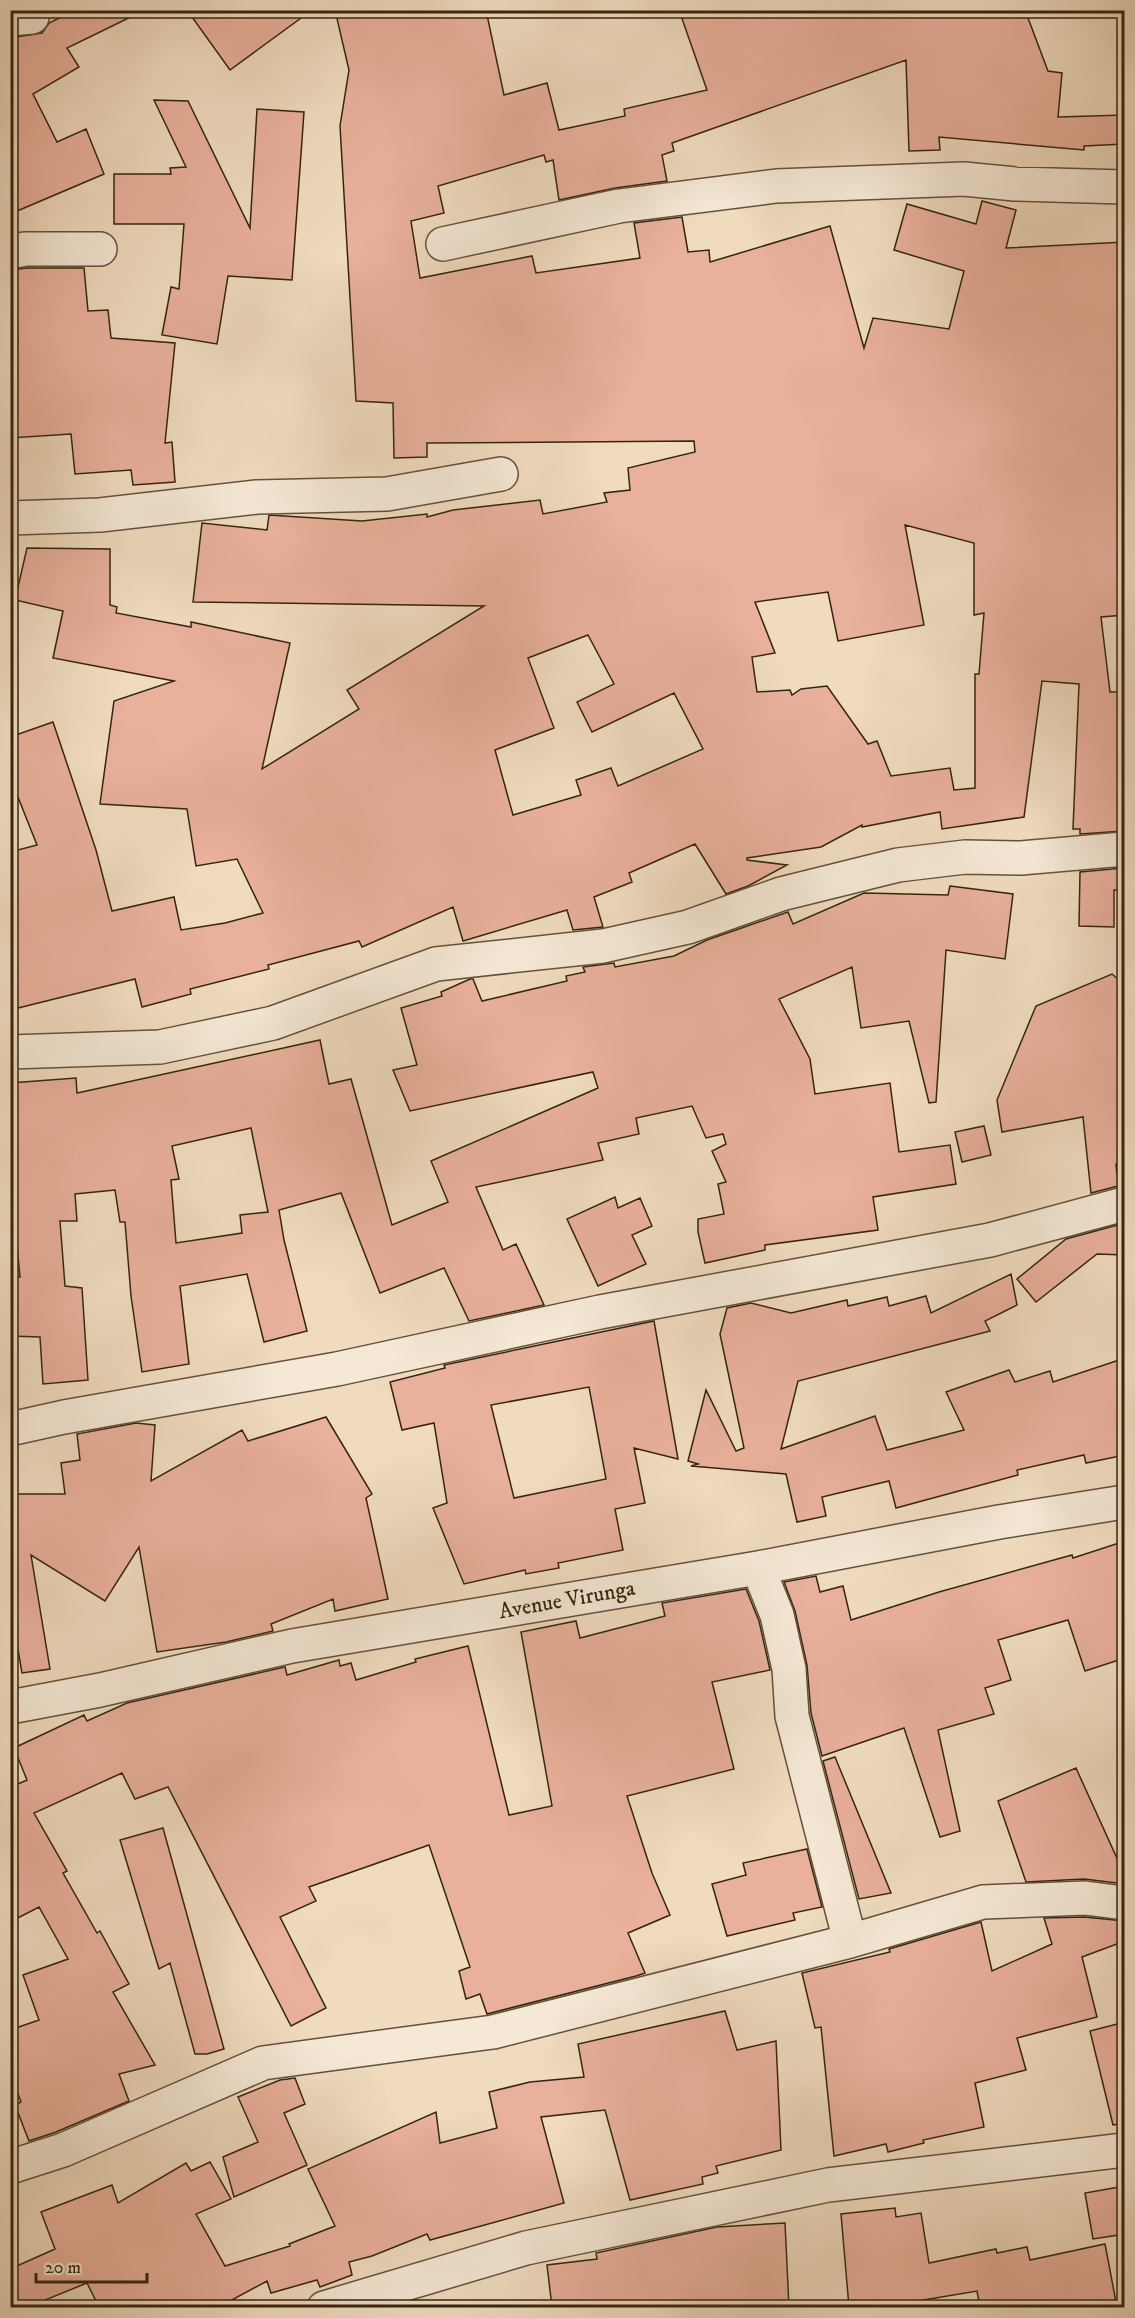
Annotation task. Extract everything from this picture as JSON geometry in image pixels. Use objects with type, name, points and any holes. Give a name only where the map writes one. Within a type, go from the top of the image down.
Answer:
[{"type":"street","points":[[443,244],[619,206],[776,186],[964,179],[1015,184],[1125,187]]},
{"type":"street","points":[[10,252],[25,249],[100,249]]},
{"type":"street","points":[[10,518],[100,514],[257,497],[387,494],[501,474]]},
{"type":"street","points":[[10,1052],[159,1047],[261,1026],[436,964],[613,944],[688,927],[781,894],[898,865],[965,857],[1021,858],[1125,849]]},
{"type":"street","points":[[10,1429],[64,1417],[338,1369],[600,1312],[990,1240],[1125,1204]]},
{"type":"street","name":"Avenue Virunga","points":[[10,1707],[100,1690],[292,1646],[759,1568],[999,1522],[1125,1502]]},
{"type":"street","points":[[759,1568],[777,1615],[789,1669],[792,1716],[850,1941]]},
{"type":"street","points":[[10,2167],[63,2150],[263,2063],[493,2032],[850,1941],[983,1902],[1085,1898],[1125,1903]]},
{"type":"street","points":[[324,2307],[526,2248],[828,2185],[1125,2150]]},
{"type":"building","points":[[75,10],[145,10],[67,48],[79,67],[33,94],[57,142],[86,129],[104,174],[10,214],[10,41],[16,37],[42,33],[49,23]]},
{"type":"building","points":[[187,10],[312,10],[230,70]]},
{"type":"building","points":[[335,10],[486,10],[504,95],[547,83],[559,130],[625,116],[624,109],[707,90],[679,10],[1025,10],[1048,71],[1062,73],[1058,117],[1125,115],[1125,144],[1084,146],[1084,150],[939,137],[940,150],[909,151],[906,60],[672,143],[674,151],[662,155],[667,181],[615,188],[559,200],[553,160],[546,162],[544,155],[438,186],[444,213],[411,221],[420,278],[532,256],[536,273],[640,258],[634,223],[682,217],[688,252],[709,250],[710,262],[830,226],[864,348],[873,318],[949,329],[964,271],[894,250],[907,204],[976,224],[982,201],[1016,210],[1006,248],[1125,242],[1125,615],[1101,617],[1110,692],[1125,692],[1124,831],[1080,834],[1080,829],[1073,829],[1079,684],[1042,681],[1024,817],[942,829],[940,812],[862,827],[862,825],[821,847],[747,858],[747,860],[787,865],[748,886],[726,894],[695,844],[629,873],[632,882],[594,897],[603,927],[573,930],[567,910],[463,941],[453,907],[362,947],[359,941],[268,965],[269,969],[190,989],[191,994],[142,1007],[135,979],[10,1010],[10,852],[37,845],[10,777],[10,737],[53,722],[96,850],[112,911],[174,897],[181,930],[225,923],[263,913],[237,859],[196,866],[187,809],[100,804],[114,701],[174,681],[53,658],[63,611],[15,600],[27,548],[110,549],[110,605],[117,607],[116,613],[191,627],[191,622],[290,643],[262,769],[359,709],[347,690],[484,606],[193,602],[202,523],[267,530],[269,515],[362,521],[427,514],[427,517],[453,510],[540,500],[543,514],[607,502],[604,493],[630,490],[628,468],[695,452],[694,441],[427,443],[427,457],[394,458],[393,403],[356,401],[340,126],[349,70]],"holes":[[[905,525],[974,543],[974,615],[984,613],[979,674],[975,674],[975,788],[954,790],[950,768],[891,776],[877,741],[868,744],[827,686],[801,689],[792,695],[790,690],[757,692],[752,657],[775,653],[755,602],[828,592],[838,641],[924,625]],[[588,635],[614,684],[577,702],[592,732],[674,693],[703,749],[618,786],[611,768],[576,780],[581,795],[513,815],[495,750],[554,728],[528,658]]]},
{"type":"building","points":[[154,100],[188,101],[250,228],[257,109],[304,112],[292,280],[228,276],[217,344],[162,335],[171,287],[179,289],[184,224],[114,224],[114,174],[171,174],[170,168],[186,167]]},
{"type":"building","points":[[84,268],[88,311],[108,310],[111,338],[175,343],[165,443],[172,442],[175,482],[133,485],[131,470],[75,474],[71,434],[10,438],[10,341],[18,341],[11,270]]},
{"type":"building","points":[[1123,868],[1123,890],[1114,890],[1114,927],[1079,926],[1080,872]]},
{"type":"building","points":[[950,886],[1013,894],[1005,959],[946,950],[936,1102],[929,1103],[909,1021],[861,1028],[852,967],[779,999],[810,1059],[815,1094],[890,1083],[899,1152],[950,1145],[956,1184],[873,1197],[878,1230],[765,1245],[765,1250],[705,1263],[698,1232],[698,1219],[724,1214],[718,1184],[726,1182],[712,1151],[726,1144],[723,1134],[706,1138],[692,1106],[636,1118],[639,1134],[598,1143],[603,1160],[476,1187],[503,1250],[516,1244],[544,1305],[469,1321],[444,1268],[380,1293],[341,1193],[279,1210],[284,1240],[307,1331],[264,1342],[247,1274],[180,1286],[189,1364],[142,1372],[131,1296],[125,1222],[120,1222],[115,1190],[75,1194],[77,1221],[60,1221],[65,1286],[82,1288],[88,1380],[43,1384],[40,1337],[10,1336],[10,1276],[20,1277],[10,1175],[10,1083],[76,1078],[77,1093],[320,1040],[329,1084],[351,1079],[392,1225],[448,1202],[431,1161],[598,1088],[593,1072],[410,1111],[393,1070],[417,1065],[401,1008],[442,996],[441,992],[470,979],[473,979],[482,1001],[567,981],[566,976],[585,972],[583,967],[614,963],[615,967],[674,956],[707,940],[788,912],[793,924],[864,893],[948,895]],"holes":[[[251,1128],[268,1212],[240,1215],[242,1233],[176,1243],[171,1180],[179,1179],[172,1146]]]},
{"type":"building","points":[[1112,974],[1125,985],[1125,1162],[1116,1164],[1118,1186],[1091,1193],[1083,1117],[1002,1132],[997,1100],[1036,1006]]},
{"type":"building","points":[[984,1126],[991,1155],[962,1162],[955,1132]]},
{"type":"building","points":[[615,1197],[618,1208],[640,1198],[652,1226],[632,1235],[646,1264],[598,1286],[567,1219]]},
{"type":"building","points":[[1125,1223],[1125,1255],[1097,1254],[1036,1302],[1017,1279],[1066,1239]]},
{"type":"building","points":[[1011,1274],[1017,1305],[985,1321],[990,1331],[798,1381],[781,1449],[875,1416],[887,1450],[964,1430],[946,1392],[1009,1370],[1015,1382],[1050,1371],[1053,1382],[1125,1358],[1125,1455],[1086,1463],[1084,1455],[1017,1470],[1018,1475],[896,1508],[889,1481],[822,1497],[826,1516],[797,1522],[786,1474],[691,1466],[698,1464],[688,1461],[706,1390],[736,1451],[744,1448],[720,1334],[727,1308],[751,1303],[791,1313],[847,1300],[848,1306],[887,1297],[889,1306],[926,1296],[931,1313]]},
{"type":"building","points":[[654,1321],[678,1459],[634,1448],[645,1503],[615,1509],[623,1550],[558,1563],[559,1568],[526,1574],[525,1570],[464,1584],[433,1508],[447,1503],[434,1423],[402,1430],[390,1382],[445,1368],[444,1365]],"holes":[[[589,1387],[606,1479],[514,1498],[491,1405]]]},
{"type":"building","points":[[326,1417],[372,1494],[366,1498],[388,1599],[335,1611],[333,1599],[271,1624],[273,1631],[226,1642],[157,1652],[139,1547],[105,1601],[31,1555],[50,1669],[22,1673],[10,1603],[10,1494],[65,1494],[61,1463],[80,1460],[77,1434],[136,1423],[155,1425],[151,1481],[242,1430],[248,1441]]},
{"type":"building","points":[[1125,1541],[1125,1658],[1085,1671],[1068,1620],[998,1640],[1011,1680],[985,1688],[994,1714],[938,1730],[960,1831],[940,1837],[904,1728],[822,1756],[811,1713],[807,1665],[795,1611],[784,1582],[816,1576],[820,1592],[843,1586],[851,1620],[939,1592],[1072,1555],[1073,1558]]},
{"type":"building","points":[[746,1589],[759,1621],[770,1670],[712,1682],[734,1769],[627,1796],[652,1873],[670,1915],[628,1933],[645,1973],[636,1976],[487,2014],[480,1994],[466,1999],[459,1971],[470,1967],[429,1845],[309,1887],[316,1901],[280,1917],[326,2008],[291,2026],[168,1787],[135,1799],[122,1773],[34,1813],[67,1871],[63,1873],[97,1933],[100,1931],[129,1984],[113,1992],[155,2065],[119,2074],[129,2101],[29,2141],[15,2105],[21,2102],[10,2073],[10,2030],[39,2020],[23,1975],[68,1959],[39,1907],[10,1922],[10,1770],[18,1784],[27,1780],[14,1748],[84,1715],[87,1721],[127,1703],[285,1667],[287,1675],[339,1660],[340,1666],[351,1663],[356,1680],[416,1662],[415,1659],[468,1646],[509,1815],[552,1806],[521,1632],[576,1621],[580,1638],[665,1616],[662,1603]]},
{"type":"building","points":[[835,1757],[891,1893],[859,1899],[823,1761]]},
{"type":"building","points":[[1076,1768],[1125,1876],[1125,1884],[1084,1879],[1026,1882],[998,1801]]},
{"type":"building","points":[[163,1828],[224,2049],[207,2054],[195,2054],[170,1963],[159,1969],[120,1840]]},
{"type":"building","points":[[807,1849],[822,1907],[793,1913],[795,1920],[727,1936],[712,1884],[746,1875],[743,1863]]},
{"type":"building","points":[[1084,1917],[1125,1921],[1125,1941],[1082,1957],[1097,2017],[1017,2038],[1026,2070],[975,2083],[984,2127],[923,2140],[924,2143],[888,2152],[886,2144],[834,2156],[821,2027],[815,2028],[802,1973],[890,1952],[889,1949],[981,1922],[992,1971],[1052,1944],[1044,1918]]},
{"type":"building","points":[[725,2011],[737,2050],[776,2041],[781,2150],[716,2166],[718,2173],[702,2177],[703,2184],[630,2200],[605,2110],[541,2117],[564,2203],[430,2240],[427,2234],[372,2256],[349,2262],[352,2275],[320,2287],[317,2280],[271,2293],[267,2281],[219,2307],[99,2307],[87,2283],[28,2307],[20,2307],[10,2284],[10,2269],[55,2249],[41,2212],[112,2185],[118,2203],[186,2163],[191,2171],[210,2162],[231,2199],[196,2214],[225,2266],[290,2246],[289,2244],[335,2226],[308,2169],[436,2112],[440,2143],[497,2128],[489,2092],[530,2082],[584,2077],[578,2044]]},
{"type":"building","points":[[1125,2022],[1125,2123],[1113,2125],[1090,2031]]},
{"type":"building","points":[[295,2078],[305,2104],[284,2113],[307,2165],[234,2197],[223,2157],[258,2142],[238,2097],[280,2080]]},
{"type":"building","points":[[1125,2186],[1125,2234],[1093,2239],[1085,2193]]},
{"type":"building","points":[[895,2208],[896,2217],[921,2213],[929,2263],[996,2249],[997,2253],[1027,2247],[1030,2260],[1105,2244],[1116,2302],[1089,2307],[980,2307],[977,2291],[906,2303],[906,2307],[849,2307],[841,2214]]},
{"type":"building","points":[[785,2223],[789,2307],[552,2307],[547,2265],[597,2259],[596,2253],[717,2227]]}]
